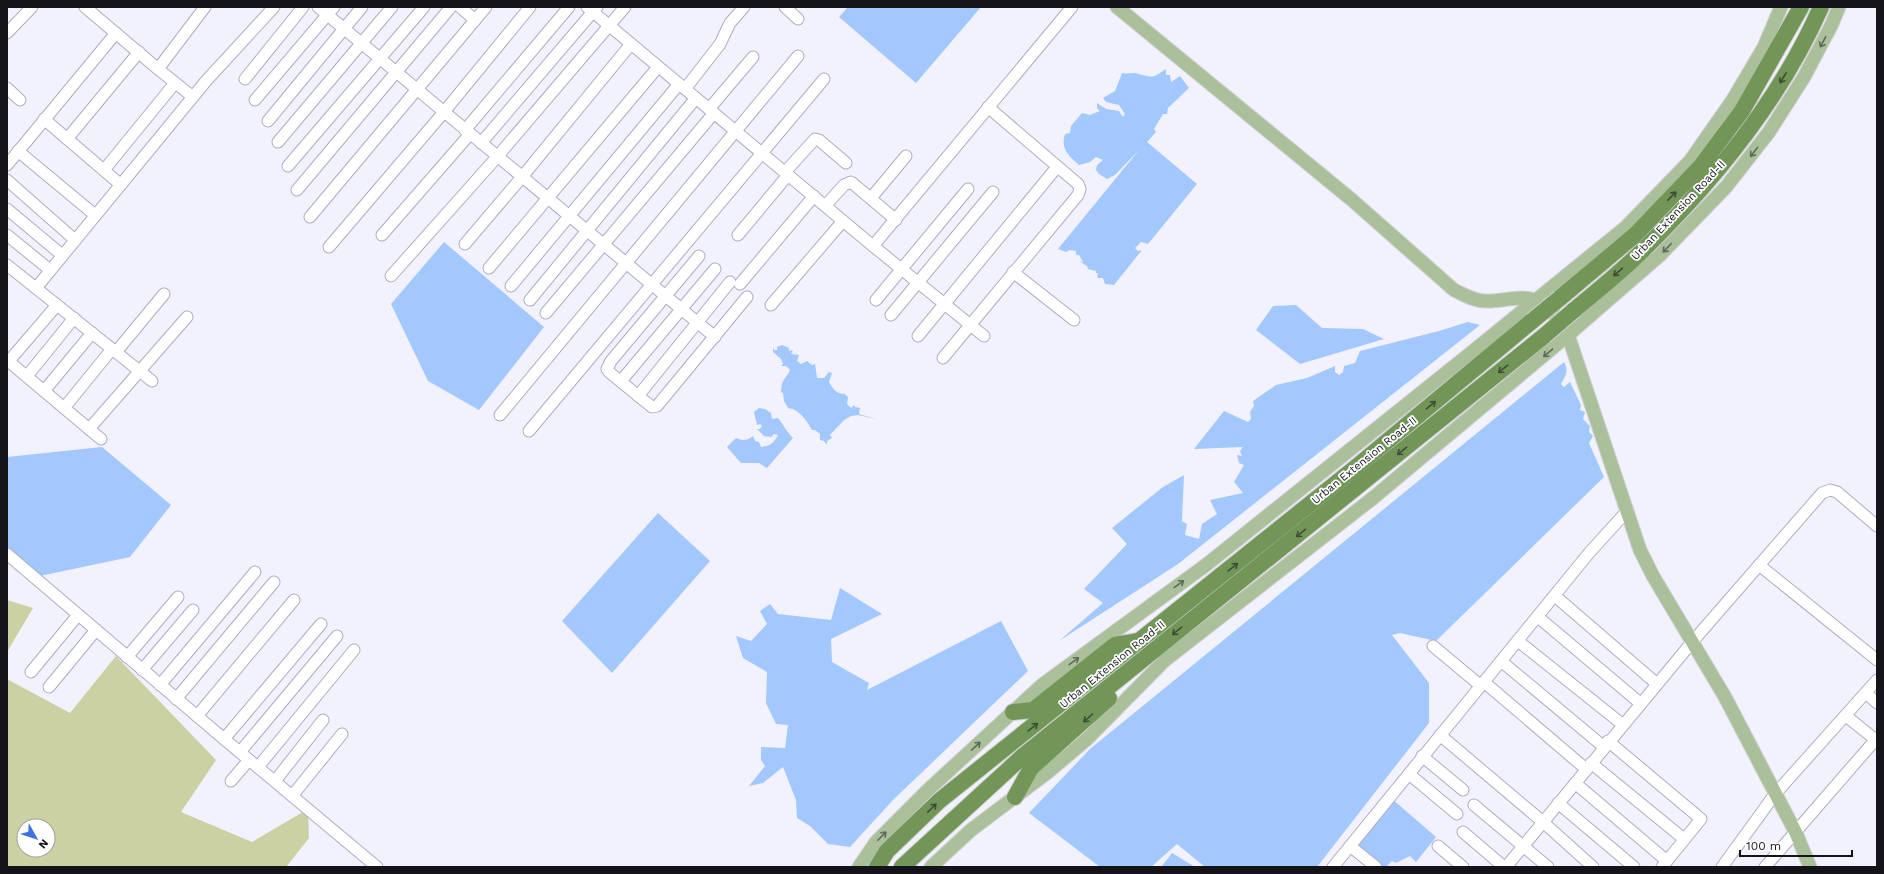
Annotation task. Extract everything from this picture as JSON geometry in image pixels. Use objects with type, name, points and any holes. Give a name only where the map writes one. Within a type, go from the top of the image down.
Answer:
[{"type":"highway","name":"Urban Extension Road-II","points":[[876,867],[887,851],[939,801],[1355,468],[1635,235],[1700,166],[1742,112],[1776,55],[1801,7]]},
{"type":"highway","name":"Urban Extension Road-II","points":[[902,867],[1023,756],[1544,336],[1647,246],[1714,176],[1756,121],[1790,66],[1821,7]]},
{"type":"highway","points":[[1013,712],[1033,710],[1115,645],[1140,641]]},
{"type":"highway","points":[[1015,797],[1031,768],[1108,700],[1120,677]]},
{"type":"main road","points":[[1117,7],[1352,200],[1454,290],[1474,300],[1485,302],[1522,299],[1534,300],[1547,307],[1568,335],[1628,510],[1640,550],[1653,576],[1725,697],[1796,833],[1809,866]]},
{"type":"main road","points":[[859,867],[876,842],[928,790],[1042,685],[1212,560],[1626,227],[1690,160],[1732,101],[1764,47],[1781,7]]},
{"type":"main road","points":[[931,867],[970,830],[1048,772],[1087,739],[1165,660],[1373,498],[1568,335],[1660,255],[1726,187],[1769,132],[1804,77],[1832,26],[1839,7]]},
{"type":"street","points":[[7,33],[32,7]]},
{"type":"street","points":[[85,7],[193,97]]},
{"type":"street","points":[[158,69],[206,7]]},
{"type":"street","points":[[36,288],[193,97],[274,7]]},
{"type":"street","points":[[245,79],[303,7]]},
{"type":"street","points":[[318,7],[331,11],[343,28],[715,337]]},
{"type":"street","points":[[268,121],[343,28],[362,7]]},
{"type":"street","points":[[278,142],[392,7]]},
{"type":"street","points":[[288,166],[424,7]]},
{"type":"street","points":[[297,190],[451,7]]},
{"type":"street","points":[[460,7],[475,20]]},
{"type":"street","points":[[310,217],[486,7]]},
{"type":"street","points":[[329,247],[444,112],[530,7]]},
{"type":"street","points":[[382,235],[570,7]]},
{"type":"street","points":[[390,276],[497,157],[625,7]]},
{"type":"street","points":[[786,7],[798,19]]},
{"type":"street","points":[[873,246],[1072,7]]},
{"type":"street","points":[[511,286],[682,86],[720,44],[730,23],[742,8]]},
{"type":"street","points":[[481,143],[592,9],[658,67],[873,246],[984,336]]},
{"type":"street","points":[[255,100],[331,11]]},
{"type":"street","points":[[8,163],[116,33]]},
{"type":"street","points":[[464,244],[522,177],[631,44]]},
{"type":"street","points":[[67,139],[139,52]]},
{"type":"street","points":[[500,415],[798,56]]},
{"type":"street","points":[[546,313],[604,246],[712,111],[753,57]]},
{"type":"street","points":[[489,268],[658,67]]},
{"type":"street","points":[[529,431],[824,79]]},
{"type":"street","points":[[104,170],[175,82]]},
{"type":"street","points":[[7,88],[20,100]]},
{"type":"street","points":[[530,300],[696,98]]},
{"type":"street","points":[[943,358],[1078,195],[1080,189],[1078,184],[988,107]]},
{"type":"street","points":[[44,120],[121,184]]},
{"type":"street","points":[[738,235],[815,139],[819,140],[846,163]]},
{"type":"street","points":[[18,151],[95,215]]},
{"type":"street","points":[[871,198],[906,156]]},
{"type":"street","points":[[918,336],[1057,167]]},
{"type":"street","points":[[7,180],[75,240]]},
{"type":"street","points":[[825,206],[847,183],[855,184],[896,220]]},
{"type":"street","points":[[876,300],[968,189]]},
{"type":"street","points":[[891,315],[993,192]]},
{"type":"street","points":[[638,396],[697,323],[814,196]]},
{"type":"street","points":[[7,209],[62,255]]},
{"type":"street","points":[[771,305],[843,221]]},
{"type":"street","points":[[7,235],[50,270]]},
{"type":"street","points":[[699,256],[607,366],[609,372],[652,407],[657,406],[747,297]]},
{"type":"street","points":[[7,265],[152,382]]},
{"type":"street","points":[[621,381],[716,269]]},
{"type":"street","points":[[1013,272],[1074,320]]},
{"type":"street","points":[[64,408],[164,294]]},
{"type":"street","points":[[57,305],[8,360],[101,439]]},
{"type":"street","points":[[89,429],[187,317]]},
{"type":"street","points":[[27,376],[74,318]]},
{"type":"street","points":[[44,391],[92,333]]},
{"type":"street","points":[[1463,832],[1505,867],[1622,724],[1825,491],[1830,490],[1838,492],[1877,526]]},
{"type":"street","points":[[1333,867],[1589,553],[1628,510]]},
{"type":"street","points":[[7,554],[176,699],[377,867]]},
{"type":"street","points":[[1759,565],[1877,660]]},
{"type":"street","points":[[160,685],[256,572]]},
{"type":"street","points":[[176,699],[274,582]]},
{"type":"street","points":[[1555,596],[1657,684]]},
{"type":"street","points":[[127,657],[178,597]]},
{"type":"street","points":[[197,716],[294,600]]},
{"type":"street","points":[[142,670],[193,610]]},
{"type":"street","points":[[31,672],[78,615]]},
{"type":"street","points":[[1538,617],[1640,703]]},
{"type":"street","points":[[224,739],[321,624]]},
{"type":"street","points":[[49,686],[96,630]]},
{"type":"street","points":[[231,781],[245,756],[336,636]]},
{"type":"street","points":[[1518,641],[1622,724]]},
{"type":"street","points":[[1433,646],[1684,839]]},
{"type":"street","points":[[258,767],[354,650]]},
{"type":"street","points":[[1501,661],[1701,819],[1665,864],[1575,782]]},
{"type":"street","points":[[1722,867],[1776,794],[1877,680]]},
{"type":"street","points":[[1866,693],[1877,703]]},
{"type":"street","points":[[1765,867],[1876,739],[1846,716]]},
{"type":"street","points":[[275,781],[323,720]]},
{"type":"street","points":[[292,796],[342,734]]},
{"type":"street","points":[[1440,735],[1543,822],[1593,867]]},
{"type":"street","points":[[1422,756],[1464,790]]},
{"type":"street","points":[[1409,774],[1457,814]]},
{"type":"street","points":[[1558,803],[1634,867]]},
{"type":"street","points":[[1474,805],[1548,867]]},
{"type":"street","points":[[1350,846],[1376,867]]},
{"type":"street","points":[[1438,846],[1463,867]]},
{"type":"green space","points":[[7,600],[33,608],[7,652]]},
{"type":"green space","points":[[116,656],[216,760],[181,812],[252,842],[308,809],[309,838],[286,867],[7,867],[7,679],[70,713]]},
{"type":"water","points":[[848,7],[981,7],[916,83],[839,17]]},
{"type":"water","points":[[1166,69],[1166,75],[1170,75],[1171,82],[1180,76],[1189,88],[1168,108],[1167,114],[1163,114],[1154,129],[1156,132],[1147,142],[1197,184],[1148,244],[1141,242],[1135,248],[1138,251],[1142,250],[1114,285],[1105,284],[1103,278],[1098,278],[1097,275],[1099,274],[1096,273],[1096,271],[1088,269],[1087,266],[1079,261],[1083,262],[1079,255],[1076,255],[1076,251],[1070,250],[1066,252],[1058,249],[1139,150],[1115,175],[1107,179],[1096,170],[1097,165],[1103,160],[1096,157],[1090,162],[1079,165],[1066,152],[1064,144],[1065,134],[1070,133],[1071,126],[1082,113],[1090,115],[1100,111],[1097,108],[1097,103],[1106,109],[1119,111],[1123,117],[1125,114],[1119,105],[1106,102],[1103,98],[1115,91],[1122,73],[1135,73],[1151,77]]},
{"type":"water","points":[[444,242],[544,327],[479,410],[428,381],[391,304]]},
{"type":"water","points":[[1296,305],[1322,328],[1363,329],[1384,339],[1300,364],[1256,330],[1273,306]]},
{"type":"water","points":[[1468,322],[1480,325],[1178,564],[1059,641],[1103,603],[1084,589],[1127,544],[1112,528],[1163,487],[1184,475],[1182,521],[1187,524],[1185,535],[1199,539],[1202,524],[1217,514],[1210,500],[1243,493],[1234,482],[1244,465],[1239,463],[1237,455],[1242,456],[1240,451],[1243,447],[1194,449],[1224,411],[1248,422],[1251,419],[1250,412],[1254,406],[1253,401],[1276,385],[1307,378],[1335,366],[1335,372],[1339,375],[1343,372],[1344,366],[1355,363],[1360,351]]},
{"type":"water","points":[[782,345],[789,348],[789,351],[793,350],[791,354],[799,355],[797,361],[801,364],[807,361],[812,365],[815,364],[817,378],[824,378],[829,372],[832,373],[829,382],[835,391],[845,394],[848,397],[847,404],[851,408],[854,405],[855,407],[860,408],[859,414],[876,419],[858,415],[851,416],[844,420],[830,435],[832,438],[827,441],[827,445],[824,441],[820,440],[820,434],[815,430],[812,430],[799,413],[788,408],[784,401],[783,393],[781,392],[782,384],[790,370],[786,366],[781,366],[783,364],[781,359],[773,352],[773,347],[774,350],[777,350],[777,347]]},
{"type":"water","points":[[1564,362],[1566,373],[1561,384],[1564,387],[1570,382],[1581,405],[1580,410],[1585,412],[1583,419],[1590,426],[1589,432],[1593,436],[1589,443],[1604,477],[1436,641],[1400,633],[1392,635],[1429,683],[1429,723],[1317,867],[1205,867],[1177,844],[1151,867],[1100,867],[1029,813],[1090,749]]},
{"type":"water","points":[[759,408],[765,409],[771,413],[772,419],[778,418],[793,438],[767,468],[759,463],[741,463],[727,447],[736,438],[745,440],[753,436],[755,441],[759,442],[761,447],[771,444],[775,440],[778,435],[774,434],[771,437],[764,436],[757,429],[760,429],[762,426],[760,424],[757,425],[754,412]]},
{"type":"water","points":[[102,447],[171,505],[130,557],[40,576],[7,549],[7,457]]},
{"type":"water","points":[[658,513],[710,561],[612,673],[562,621]]},
{"type":"water","points":[[840,588],[882,614],[831,639],[832,662],[869,683],[867,690],[1001,621],[1028,671],[893,800],[850,847],[828,844],[810,826],[797,818],[796,800],[783,767],[763,783],[749,786],[765,766],[761,760],[761,747],[785,748],[788,725],[776,724],[766,703],[767,672],[743,658],[736,636],[751,641],[767,624],[760,611],[770,604],[778,614],[831,620]]},
{"type":"water","points":[[1391,798],[1436,837],[1416,862],[1410,856],[1396,863],[1392,861],[1386,867],[1383,867],[1355,842]]},
{"type":"water","points":[[1172,853],[1195,867],[1161,867]]}]
